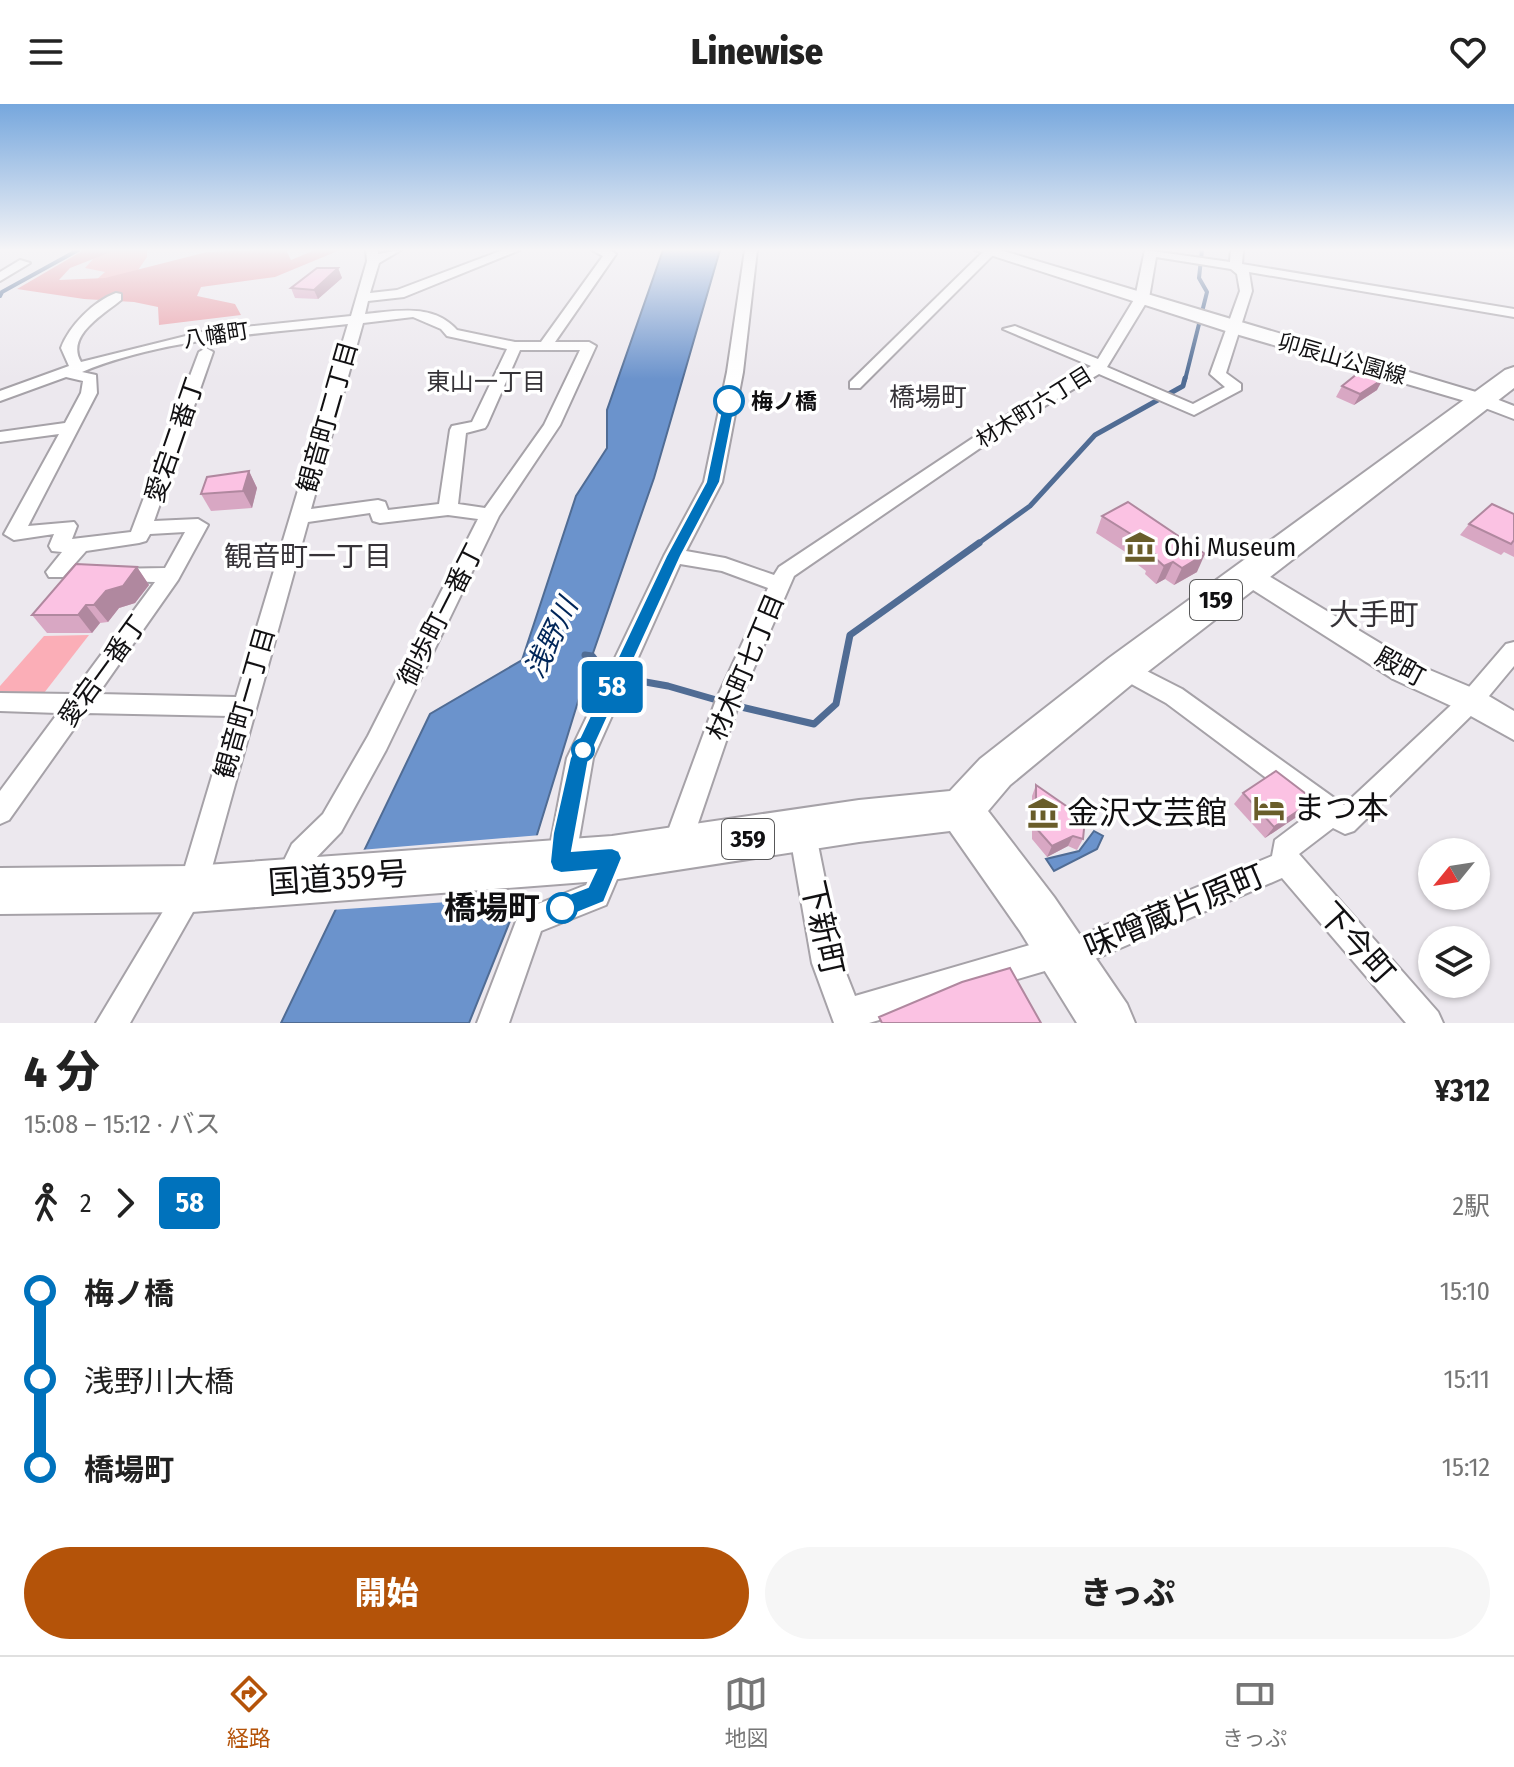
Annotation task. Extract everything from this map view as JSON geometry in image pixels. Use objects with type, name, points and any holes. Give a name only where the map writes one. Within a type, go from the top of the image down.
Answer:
[{"type":"highway","name":"159","points":[[961,810],[995,772],[1123,669],[1514,375]]},
{"type":"highway","name":"国道359号","points":[[0,891],[192,889],[548,863],[604,876],[675,850],[961,810]]},
{"type":"highway","points":[[961,810],[1108,1023]]},
{"type":"street","name":"観音町二丁目","points":[[299,517],[364,293]]},
{"type":"street","points":[[363,298],[402,293]]},
{"type":"street","points":[[545,346],[578,293]]},
{"type":"street","points":[[548,863],[564,833],[580,758],[674,556],[713,482],[735,372],[745,293]]},
{"type":"street","points":[[855,385],[947,293]]},
{"type":"street","name":"卯辰山公園線","points":[[1125,293],[1479,399],[1514,413]]},
{"type":"street","points":[[1142,298],[1143,293]]},
{"type":"street","points":[[1010,329],[1194,410],[1236,387],[1218,374],[1245,293]]},
{"type":"street","points":[[1390,293],[1514,313]]},
{"type":"street","points":[[116,297],[68,340],[66,352],[72,370],[91,381],[89,393],[14,534],[67,526],[59,546],[139,537],[144,528]]},
{"type":"street","name":"材木町六丁目","points":[[942,467],[1015,417],[1099,366],[1142,298]]},
{"type":"street","name":"八幡町","points":[[0,396],[72,370],[159,345],[275,326],[415,313],[446,326],[452,333],[515,346],[589,346]]},
{"type":"street","points":[[267,344],[275,326]]},
{"type":"street","points":[[448,509],[458,430],[479,425],[515,346]]},
{"type":"street","name":"御歩町一番丁","points":[[298,880],[302,853],[332,823],[377,743],[490,515],[552,425],[589,346]]},
{"type":"street","name":"愛宕二番丁","points":[[144,528],[206,352]]},
{"type":"street","points":[[0,437],[68,428]]},
{"type":"street","name":"材木町七丁目","points":[[675,850],[728,700],[786,572],[942,467]]},
{"type":"street","points":[[299,517],[378,506],[380,517],[448,509],[490,515]]},
{"type":"street","name":"観音町一丁目","points":[[112,1023],[192,889],[299,517]]},
{"type":"street","name":"愛宕一番丁","points":[[0,812],[171,575],[198,525],[144,528]]},
{"type":"street","points":[[80,545],[56,572],[171,575]]},
{"type":"street","points":[[674,556],[725,565],[781,585]]},
{"type":"street","name":"殿町","points":[[1248,575],[1403,671],[1471,701],[1514,727]]},
{"type":"street","name":"味噌蔵片原町","points":[[848,1018],[1063,954],[1286,863],[1285,849],[1333,812],[1345,822],[1471,701],[1514,650]]},
{"type":"street","points":[[1123,669],[1174,696],[1333,812]]},
{"type":"street","points":[[0,702],[244,707]]},
{"type":"street","name":"下新町","points":[[802,830],[827,963],[848,1018]]},
{"type":"street","name":"下今町","points":[[1286,863],[1427,1023]]},
{"type":"street","points":[[493,1023],[530,921],[604,876]]},
{"type":"shaded area","points":[[43,293],[198,293],[197,296],[235,304],[241,315],[159,325],[158,307]]},
{"type":"shaded area","points":[[89,635],[44,693],[0,693],[0,686],[44,636]]},
{"type":"water","name":"浅野川","points":[[648,293],[708,293],[654,478],[592,656],[512,916],[469,1023],[281,1023],[430,714],[522,660],[576,496],[607,448],[607,410]]},
{"type":"water","points":[[1094,831],[1103,836],[1097,849],[1054,871],[1046,859],[1079,851]]},
{"type":"pier","points":[[541,835],[522,897],[331,910],[360,850]]},
{"type":"building","points":[[1362,370],[1383,379],[1360,394],[1342,386]]},
{"type":"building","points":[[249,471],[243,491],[201,494],[207,477]]},
{"type":"building","points":[[1128,502],[1205,554],[1182,568],[1173,562],[1164,566],[1153,556],[1155,554],[1136,541],[1137,538],[1102,516]]},
{"type":"building","points":[[1492,504],[1514,514],[1514,540],[1511,544],[1469,524]]},
{"type":"building","points":[[76,564],[137,567],[123,586],[106,591],[94,605],[86,605],[78,615],[32,615]]},
{"type":"building","points":[[1276,771],[1314,800],[1274,827],[1243,793]]},
{"type":"building","points":[[1036,785],[1085,819],[1083,839],[1073,836],[1052,846],[1036,828]]},
{"type":"building","points":[[1010,968],[1041,1023],[882,1023],[879,1017],[962,982]]},
{"type":"waterway","points":[[1185,380],[1207,293]]},
{"type":"waterway","points":[[976,545],[1030,506],[1095,435],[1183,386],[1185,378]]},
{"type":"waterway","points":[[737,706],[814,724],[836,704],[850,635],[979,543]]},
{"type":"waterway","points":[[585,655],[592,656],[605,673]]},
{"type":"waterway","points":[[623,678],[668,686],[720,701]]},
{"type":"bus line","name":"58","points":[[562,908],[596,895],[612,858],[561,862],[580,758],[674,556],[713,482],[729,401]]},
{"type":"place","name":"梅ノ橋","points":[[729,401]]},
{"type":"place","name":"Ohi Museum","points":[[1140,547]]},
{"type":"place","name":"まつ本","points":[[1269,808]]},
{"type":"place","name":"金沢文芸館","points":[[1043,813]]},
{"type":"place","name":"橋場町","points":[[562,908]]},
{"type":"district","name":"東山一丁目","points":[[486,382]]},
{"type":"district","name":"橋場町","points":[[928,397]]},
{"type":"district","name":"観音町一丁目","points":[[308,556]]},
{"type":"district","name":"大手町","points":[[1374,615]]}]
